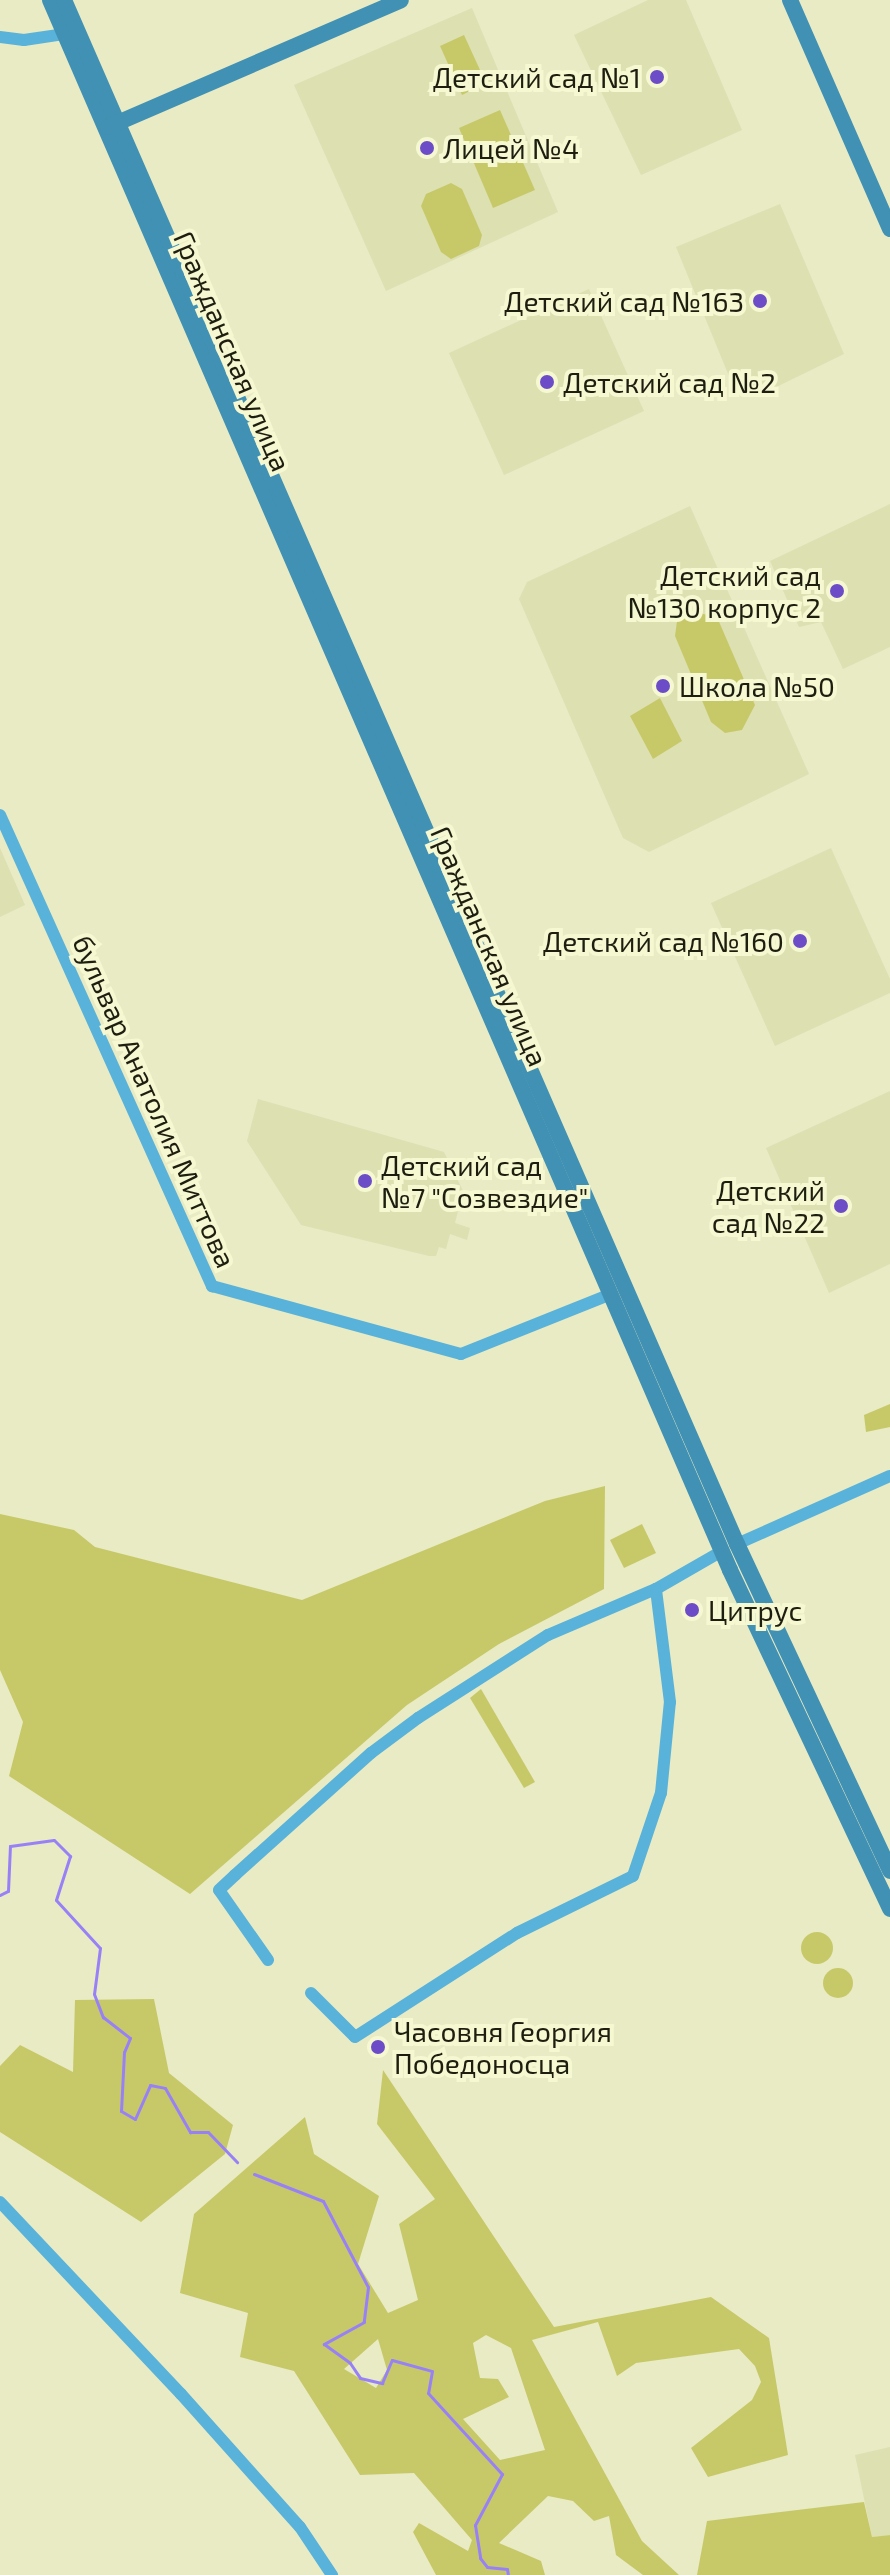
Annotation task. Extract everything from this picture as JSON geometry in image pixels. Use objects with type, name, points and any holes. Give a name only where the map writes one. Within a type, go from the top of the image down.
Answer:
[{"type":"main road","name":"Гражданская улица","points":[[50,0],[72,33]]},
{"type":"main road","name":"Гражданская улица","points":[[64,0],[72,33],[729,1547],[890,1909]]},
{"type":"main road","points":[[112,125],[401,0]]},
{"type":"main road","points":[[790,0],[834,89],[875,184],[890,229]]},
{"type":"main road","points":[[800,0],[824,67]]},
{"type":"main road","points":[[875,184],[890,207]]},
{"type":"main road","name":"Гражданская улица","points":[[468,944],[611,1294],[729,1547],[890,1871]]},
{"type":"street","points":[[0,37],[24,40],[72,33]]},
{"type":"street","name":"бульвар Анатолия Миттова","points":[[0,815],[212,1286],[461,1354],[611,1294]]},
{"type":"street","points":[[268,1960],[219,1890],[390,1737],[548,1635],[656,1589],[729,1547],[890,1476]]},
{"type":"street","points":[[311,1993],[355,2037],[517,1933],[633,1876],[661,1793],[670,1702],[656,1589]]},
{"type":"street","points":[[0,2202],[181,2394],[300,2527],[332,2575]]},
{"type":"shaded area","name":"Детский сад №1","points":[[648,0],[686,0],[742,130],[641,175],[574,35]]},
{"type":"shaded area","name":"Лицей №4","points":[[472,8],[558,212],[386,291],[294,85]]},
{"type":"shaded area","points":[[464,35],[486,83],[462,95],[440,46]]},
{"type":"shaded area","points":[[500,110],[535,190],[493,208],[459,128]]},
{"type":"shaded area","points":[[451,183],[462,189],[482,235],[479,246],[451,259],[441,252],[421,206],[426,194]]},
{"type":"shaded area","name":"Детский сад №163","points":[[780,204],[844,354],[764,393],[731,381],[676,247]]},
{"type":"shaded area","name":"Детский сад №2","points":[[589,289],[644,411],[504,475],[449,353]]},
{"type":"shaded area","name":"Детский сад №130 корпус 2","points":[[890,504],[890,647],[843,669],[821,622],[799,627],[770,561]]},
{"type":"shaded area","name":"Школа №50","points":[[690,506],[809,774],[649,852],[623,838],[519,599],[527,582]]},
{"type":"shaded area","points":[[690,611],[717,617],[755,705],[742,730],[725,733],[711,722],[675,636],[677,621]]},
{"type":"shaded area","points":[[660,698],[682,741],[653,759],[630,716]]},
{"type":"shaded area","points":[[0,848],[25,905],[0,917]]},
{"type":"shaded area","name":"Детский сад №160","points":[[831,848],[890,979],[890,993],[775,1046],[711,903]]},
{"type":"shaded area","name":"Детский сад №22","points":[[890,1091],[890,1264],[829,1293],[766,1148]]},
{"type":"shaded area","name":"Детский сад №7 \"Созвездие\"","points":[[258,1099],[444,1152],[463,1191],[455,1223],[470,1228],[467,1240],[450,1234],[446,1249],[439,1247],[436,1256],[429,1256],[301,1225],[247,1141]]},
{"type":"shaded area","points":[[890,1404],[890,1427],[866,1432],[864,1415]]},
{"type":"shaded area","points":[[605,1486],[604,1589],[499,1644],[407,1705],[190,1894],[9,1776],[23,1722],[0,1670],[0,1514],[74,1530],[95,1547],[302,1600],[545,1501]]},
{"type":"shaded area","points":[[642,1524],[656,1553],[624,1568],[610,1540]]},
{"type":"shaded area","points":[[481,1689],[535,1782],[524,1788],[470,1698]]},
{"type":"shaded area","points":[[817,1932],[829,1936],[833,1948],[829,1960],[817,1964],[805,1960],[801,1948],[805,1936]]},
{"type":"shaded area","points":[[838,1968],[844,1969],[852,1977],[852,1989],[844,1997],[838,1998],[832,1997],[824,1989],[823,1983],[824,1977],[832,1969]]},
{"type":"shaded area","points":[[154,1999],[169,2073],[233,2125],[225,2154],[141,2222],[0,2132],[0,2066],[20,2045],[73,2072],[75,2000]]},
{"type":"shaded area","points":[[383,2070],[554,2327],[711,2297],[769,2338],[788,2455],[708,2477],[691,2448],[752,2400],[761,2382],[755,2366],[739,2349],[636,2363],[617,2376],[598,2322],[532,2340],[642,2541],[679,2575],[643,2575],[616,2555],[609,2516],[594,2521],[573,2501],[548,2496],[499,2543],[541,2561],[545,2575],[436,2575],[413,2532],[419,2523],[468,2551],[472,2540],[414,2473],[360,2475],[294,2371],[240,2357],[248,2313],[180,2293],[194,2214],[305,2117],[314,2154],[379,2196],[358,2264],[388,2313],[418,2300],[399,2224],[435,2199],[377,2124]],"holes":[[[486,2335],[511,2348],[545,2450],[500,2460],[463,2419],[509,2397],[498,2379],[480,2378],[473,2343]],[[378,2339],[387,2370],[376,2388],[344,2369]]]},
{"type":"shaded area","points":[[890,2447],[890,2535],[872,2537],[855,2455]]},
{"type":"shaded area","points":[[864,2502],[872,2537],[890,2535],[890,2575],[697,2575],[707,2521]]},
{"type":"waterway","points":[[0,1895],[8,1891],[10,1846],[54,1840],[70,1856],[56,1900],[100,1948],[94,1994],[103,2017],[130,2038],[124,2052],[121,2111],[135,2119],[150,2085],[165,2088],[190,2132],[208,2132],[237,2162]]},
{"type":"waterway","points":[[254,2174],[323,2201],[368,2287],[364,2322],[324,2344],[350,2363],[360,2378],[382,2383],[392,2360],[432,2371],[428,2393],[502,2474],[475,2525],[480,2558],[487,2567],[507,2569],[508,2575]]},
{"type":"place","name":"Детский сад №1","points":[[657,77]]},
{"type":"place","name":"Лицей №4","points":[[427,148]]},
{"type":"place","name":"Детский сад №163","points":[[760,301]]},
{"type":"place","name":"Детский сад №2","points":[[547,382]]},
{"type":"place","name":"Детский сад №130 корпус 2","points":[[837,591]]},
{"type":"place","name":"Школа №50","points":[[663,686]]},
{"type":"place","name":"Детский сад №160","points":[[800,941]]},
{"type":"place","name":"Детский сад №7 \"Созвездие\"","points":[[365,1181]]},
{"type":"place","name":"Детский сад №22","points":[[841,1206]]},
{"type":"place","name":"Цитрус","points":[[692,1610]]},
{"type":"place","name":"Часовня Георгия Победоносца","points":[[378,2047]]}]
